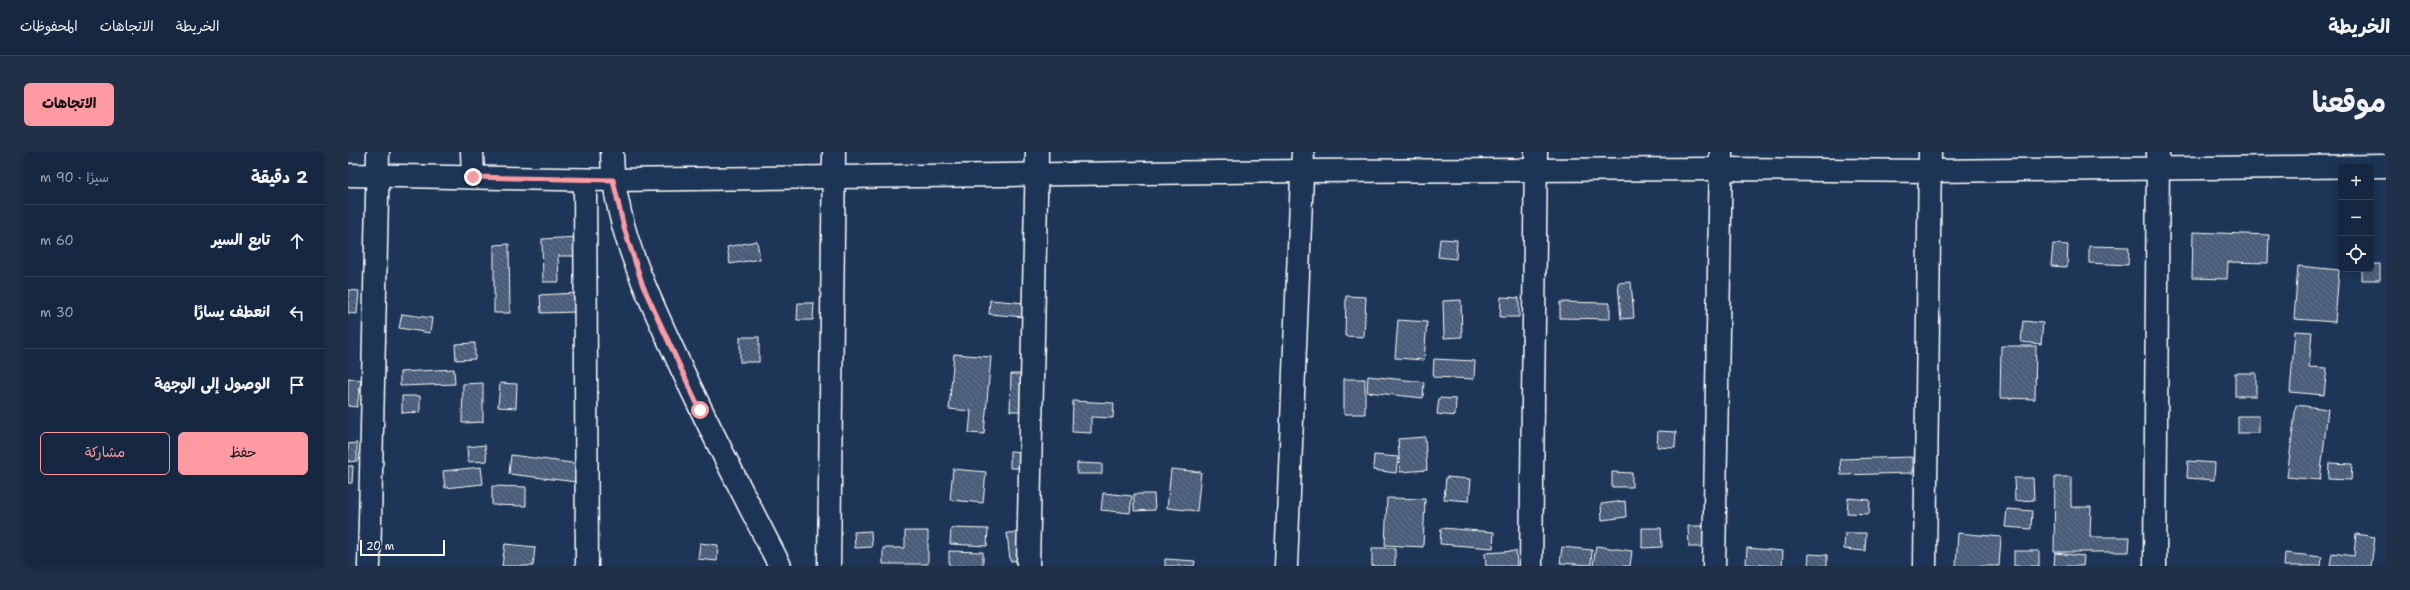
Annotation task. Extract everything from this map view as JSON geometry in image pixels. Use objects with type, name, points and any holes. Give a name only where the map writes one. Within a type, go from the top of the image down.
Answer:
[{"type":"street","points":[[369,566],[378,152]]},
{"type":"street","points":[[472,152],[473,177]]},
{"type":"street","points":[[612,152],[613,180],[624,228],[643,286],[700,410],[780,566]]},
{"type":"street","points":[[829,566],[835,176],[834,152]]},
{"type":"street","points":[[1028,566],[1037,152]]},
{"type":"street","points":[[348,175],[585,180],[835,176],[1037,176],[1303,162],[1721,160],[2158,160],[2386,166]]},
{"type":"street","points":[[1714,566],[1721,160]]},
{"type":"street","points":[[2155,566],[2158,160]]},
{"type":"street","points":[[1925,566],[1930,161]]},
{"type":"street","points":[[1286,566],[1303,162]]},
{"type":"street","points":[[1531,566],[1536,162]]},
{"type":"street","points":[[585,180],[588,566]]},
{"type":"building","points":[[2193,232],[2269,235],[2268,263],[2228,262],[2227,279],[2192,278]]},
{"type":"building","points":[[579,237],[580,256],[558,256],[559,282],[543,282],[542,239]]},
{"type":"building","points":[[1440,239],[1457,240],[1456,259],[1438,257]]},
{"type":"building","points":[[757,241],[760,259],[730,264],[727,247]]},
{"type":"building","points":[[509,244],[510,313],[494,313],[494,245]]},
{"type":"building","points":[[2053,244],[2068,245],[2067,267],[2051,266]]},
{"type":"building","points":[[2089,246],[2129,247],[2128,265],[2089,263]]},
{"type":"building","points":[[2374,264],[2380,264],[2380,280],[2362,280],[2362,272],[2374,272]]},
{"type":"building","points":[[2298,266],[2338,270],[2335,322],[2294,319]]},
{"type":"building","points":[[1631,282],[1634,318],[1621,319],[1618,283]]},
{"type":"building","points":[[348,290],[359,291],[357,314],[348,313]]},
{"type":"building","points":[[577,293],[578,312],[541,313],[540,295]]},
{"type":"building","points":[[1346,296],[1366,297],[1364,337],[1345,336]]},
{"type":"building","points":[[1501,297],[1519,298],[1519,317],[1500,317]]},
{"type":"building","points":[[990,300],[1026,303],[1025,317],[989,314]]},
{"type":"building","points":[[1461,300],[1462,337],[1444,338],[1443,301]]},
{"type":"building","points":[[1560,302],[1610,303],[1610,319],[1560,318]]},
{"type":"building","points":[[798,303],[814,303],[813,320],[797,320]]},
{"type":"building","points":[[402,314],[432,318],[430,333],[399,328]]},
{"type":"building","points":[[1398,320],[1427,322],[1424,360],[1395,358]]},
{"type":"building","points":[[2023,321],[2043,323],[2041,344],[2021,342]]},
{"type":"building","points":[[2295,331],[2312,332],[2309,367],[2327,368],[2324,395],[2290,392]]},
{"type":"building","points":[[740,337],[759,337],[759,362],[740,362]]},
{"type":"building","points":[[475,343],[475,359],[456,360],[455,344]]},
{"type":"building","points":[[2001,346],[2036,346],[2035,399],[2000,398]]},
{"type":"building","points":[[954,354],[991,357],[984,434],[969,433],[971,411],[949,409]]},
{"type":"building","points":[[1434,359],[1475,361],[1474,379],[1433,377]]},
{"type":"building","points":[[454,369],[455,384],[400,386],[400,372]]},
{"type":"building","points":[[2235,373],[2256,373],[2256,396],[2235,396]]},
{"type":"building","points":[[1011,374],[1027,374],[1026,411],[1010,411]]},
{"type":"building","points":[[1368,376],[1424,382],[1423,398],[1367,392]]},
{"type":"building","points":[[348,378],[361,380],[357,407],[348,406]]},
{"type":"building","points":[[1344,379],[1365,379],[1365,414],[1344,414]]},
{"type":"building","points":[[483,383],[483,422],[462,423],[463,384]]},
{"type":"building","points":[[500,383],[517,384],[516,408],[498,407]]},
{"type":"building","points":[[402,396],[420,396],[420,412],[402,413]]},
{"type":"building","points":[[1439,398],[1456,399],[1455,416],[1437,414]]},
{"type":"building","points":[[1073,401],[1114,403],[1113,418],[1091,417],[1091,433],[1072,432]]},
{"type":"building","points":[[2296,405],[2328,409],[2320,480],[2287,477]]},
{"type":"building","points":[[2238,416],[2259,416],[2259,433],[2238,433]]},
{"type":"building","points":[[1658,431],[1676,432],[1675,448],[1657,447]]},
{"type":"building","points":[[1425,437],[1427,470],[1400,472],[1398,439]]},
{"type":"building","points":[[357,443],[357,461],[348,462],[348,444]]},
{"type":"building","points":[[485,445],[487,461],[468,462],[467,447]]},
{"type":"building","points":[[1010,451],[1027,452],[1027,468],[1010,468]]},
{"type":"building","points":[[511,455],[579,464],[577,482],[509,474]]},
{"type":"building","points":[[1374,455],[1398,457],[1396,473],[1373,470]]},
{"type":"building","points":[[1913,457],[1913,473],[1841,475],[1840,459]]},
{"type":"building","points":[[2188,461],[2215,463],[2214,480],[2187,478]]},
{"type":"building","points":[[1077,463],[1102,464],[1102,474],[1077,474]]},
{"type":"building","points":[[2329,463],[2352,464],[2351,480],[2328,479]]},
{"type":"building","points":[[348,466],[353,466],[352,483],[348,483]]},
{"type":"building","points":[[481,467],[483,484],[445,488],[443,471]]},
{"type":"building","points":[[953,469],[986,472],[983,503],[950,500]]},
{"type":"building","points":[[1171,469],[1201,472],[1197,511],[1167,508]]},
{"type":"building","points":[[1612,472],[1632,473],[1632,487],[1612,487]]},
{"type":"building","points":[[1446,477],[1471,479],[1469,501],[1444,499]]},
{"type":"building","points":[[2055,477],[2071,477],[2071,507],[2091,507],[2090,537],[2130,537],[2129,552],[2054,552]]},
{"type":"building","points":[[2014,478],[2033,478],[2034,500],[2015,501]]},
{"type":"building","points":[[492,486],[526,487],[526,506],[492,505]]},
{"type":"building","points":[[1103,493],[1132,496],[1130,513],[1101,510]]},
{"type":"building","points":[[1134,494],[1154,494],[1155,510],[1134,511]]},
{"type":"building","points":[[1387,498],[1425,499],[1423,547],[1385,545]]},
{"type":"building","points":[[1848,498],[1870,500],[1869,514],[1847,513]]},
{"type":"building","points":[[1625,501],[1626,517],[1602,520],[1601,504]]},
{"type":"building","points":[[2007,509],[2032,511],[2031,529],[2005,527]]},
{"type":"building","points":[[1688,526],[1705,526],[1705,547],[1689,547]]},
{"type":"building","points":[[951,528],[988,529],[987,546],[950,544]]},
{"type":"building","points":[[1441,528],[1494,532],[1493,548],[1440,544]]},
{"type":"building","points":[[1642,528],[1661,528],[1662,547],[1642,548]]},
{"type":"building","points":[[871,531],[872,547],[855,548],[854,532]]},
{"type":"building","points":[[905,531],[928,531],[928,564],[883,564],[883,548],[905,548]]},
{"type":"building","points":[[1026,532],[1028,560],[1010,561],[1007,533]]},
{"type":"building","points":[[1845,533],[1866,533],[1865,551],[1844,549]]},
{"type":"building","points":[[1958,533],[2001,537],[1999,566],[1956,566]]},
{"type":"building","points":[[2356,534],[2375,537],[2371,566],[2330,566],[2332,553],[2354,556]]},
{"type":"building","points":[[700,543],[718,545],[717,561],[698,559]]},
{"type":"building","points":[[505,544],[535,547],[533,566],[502,566]]},
{"type":"building","points":[[1596,546],[1632,551],[1630,566],[1593,566]]},
{"type":"building","points":[[1562,547],[1592,550],[1591,565],[1560,563]]},
{"type":"building","points":[[1372,548],[1395,548],[1395,566],[1372,566]]},
{"type":"building","points":[[1747,548],[1783,551],[1782,566],[1746,564]]},
{"type":"building","points":[[949,551],[983,552],[983,566],[949,566]]},
{"type":"building","points":[[1516,551],[1517,566],[1486,566],[1485,553]]},
{"type":"building","points":[[2014,551],[2039,551],[2039,566],[2014,566]]},
{"type":"building","points":[[2055,553],[2084,556],[2083,566],[2054,566]]},
{"type":"building","points":[[2285,553],[2322,557],[2321,566],[2284,566]]},
{"type":"building","points":[[1809,554],[1827,555],[1827,566],[1808,566]]},
{"type":"building","points":[[1165,559],[1195,561],[1194,566],[1165,566]]},
{"type":"route","points":[[473,177],[613,180],[624,228],[643,286],[700,410]]}]
